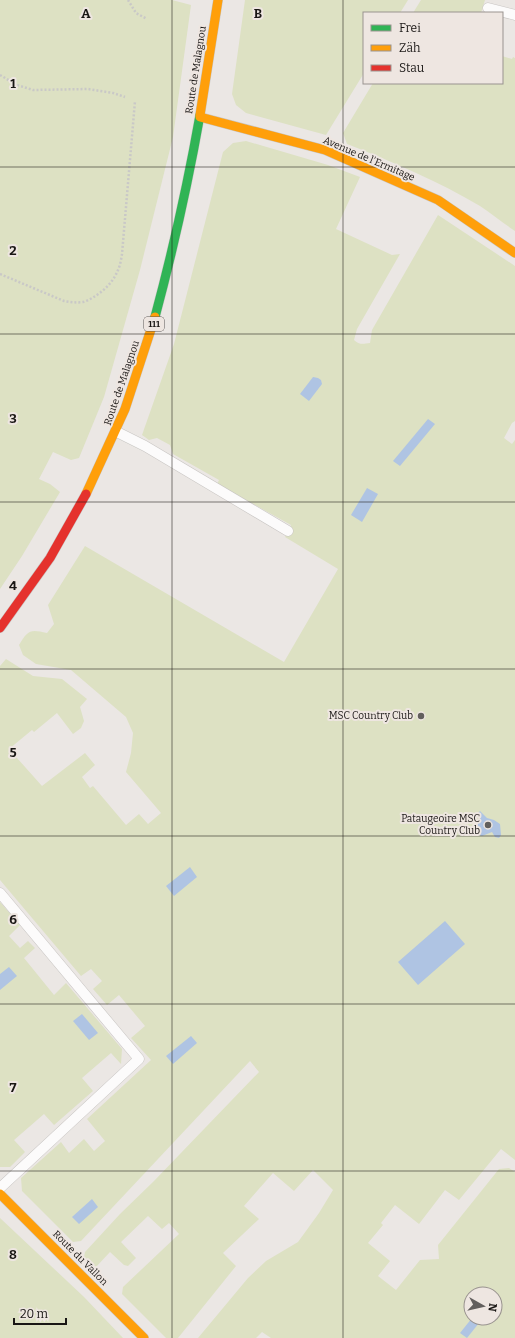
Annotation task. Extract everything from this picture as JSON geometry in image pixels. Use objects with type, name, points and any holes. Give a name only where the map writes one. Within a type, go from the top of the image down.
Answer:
[{"type":"main road","name":"Route de Malagnou","points":[[0,628],[43,570],[67,531],[95,479],[117,432],[131,393],[154,322],[172,256],[186,194],[200,117],[218,0]]},
{"type":"main road","name":"Avenue de l'Ermitage","points":[[200,117],[325,150],[438,200],[515,253]]},
{"type":"main road","name":"Route du Vallon","points":[[0,1194],[144,1338]]},
{"type":"lane","points":[[488,8],[515,15]]},
{"type":"lane","points":[[117,432],[145,446],[288,531]]},
{"type":"lane","points":[[0,893],[139,1059],[0,1188]]},
{"type":"path","points":[[128,0],[136,13],[147,19]]},
{"type":"path","points":[[0,74],[17,85],[33,90],[88,89],[113,93],[125,97]]},
{"type":"path","points":[[0,274],[64,301],[74,303],[90,299],[102,291],[114,278],[118,271],[122,254],[135,101]]},
{"type":"green space","points":[[0,0],[172,0],[191,5],[173,137],[140,270],[104,397],[79,458],[71,460],[53,452],[39,479],[50,484],[60,492],[22,556],[0,589]]},
{"type":"green space","points":[[245,0],[408,0],[401,12],[363,12],[363,75],[326,135],[246,113],[236,105],[232,94]]},
{"type":"green space","points":[[421,0],[485,0],[481,12],[414,12]]},
{"type":"green space","points":[[503,56],[512,59],[513,57],[515,58],[515,231],[480,206],[448,188],[347,144],[343,133],[372,84],[503,84]]},
{"type":"green space","points":[[246,141],[328,165],[360,177],[336,229],[392,255],[400,254],[357,329],[354,340],[358,343],[370,343],[372,330],[438,215],[515,266],[515,421],[512,423],[504,438],[512,444],[515,440],[515,1160],[501,1149],[459,1200],[445,1190],[419,1224],[395,1205],[381,1223],[383,1225],[368,1243],[390,1261],[378,1276],[396,1290],[420,1260],[439,1259],[438,1245],[499,1169],[509,1168],[515,1172],[515,1338],[271,1338],[262,1332],[256,1338],[198,1338],[248,1278],[266,1261],[298,1242],[319,1213],[333,1190],[313,1170],[294,1191],[273,1173],[244,1206],[259,1219],[223,1253],[236,1266],[178,1338],[166,1338],[122,1294],[123,1287],[179,1234],[169,1223],[162,1229],[148,1216],[121,1242],[136,1258],[128,1266],[124,1265],[110,1252],[96,1267],[84,1257],[85,1252],[120,1214],[154,1181],[259,1072],[250,1061],[81,1241],[73,1242],[22,1191],[21,1178],[61,1142],[69,1153],[84,1139],[94,1151],[105,1141],[87,1119],[151,1060],[131,1038],[145,1026],[119,995],[107,1005],[93,989],[102,981],[91,969],[81,976],[0,880],[0,666],[6,659],[33,676],[62,679],[87,699],[80,707],[84,721],[81,728],[73,734],[57,713],[34,732],[32,730],[9,749],[42,786],[85,753],[95,765],[82,777],[90,788],[93,786],[126,825],[139,814],[148,824],[161,813],[126,772],[131,753],[133,733],[126,717],[71,670],[36,664],[23,655],[19,645],[25,636],[30,632],[37,631],[47,633],[54,624],[48,605],[85,546],[284,662],[338,569],[285,537],[291,525],[217,484],[219,480],[173,454],[170,445],[157,438],[149,440],[142,435],[174,344],[223,152],[233,143]]},
{"type":"green space","points":[[0,902],[20,925],[9,936],[20,948],[28,941],[35,948],[24,958],[54,995],[66,983],[122,1049],[121,1064],[111,1053],[82,1078],[93,1091],[54,1125],[44,1114],[14,1140],[25,1152],[10,1167],[0,1167]]},
{"type":"green space","points":[[0,1218],[84,1297],[123,1338],[0,1338]]},
{"type":"water","points":[[313,377],[321,380],[322,384],[309,401],[300,394]]},
{"type":"water","points":[[428,419],[435,424],[400,466],[393,461]]},
{"type":"water","points":[[367,488],[378,494],[362,522],[351,515]]},
{"type":"water","name":"Pataugeoire MSC Country Club","points":[[480,811],[487,818],[500,824],[501,835],[499,838],[495,837],[492,832],[482,836],[476,834],[475,828],[480,820],[478,813]]},
{"type":"water","points":[[190,867],[197,877],[174,896],[166,886]]},
{"type":"water","points":[[445,921],[465,944],[418,985],[398,962]]},
{"type":"water","points":[[9,967],[17,976],[0,990],[0,974]]},
{"type":"water","points":[[82,1014],[98,1033],[89,1040],[73,1021]]},
{"type":"water","points":[[191,1036],[197,1043],[173,1064],[166,1056]]},
{"type":"water","points":[[92,1199],[98,1207],[79,1224],[72,1217]]},
{"type":"water","points":[[466,1326],[477,1326],[467,1338],[460,1333]]},
{"type":"traffic: fast","points":[[155,317],[180,216],[200,115]]},
{"type":"traffic: slow","points":[[200,115],[218,0]]},
{"type":"traffic: slow","points":[[200,117],[325,150],[438,200],[515,253]]},
{"type":"traffic: slow","points":[[86,494],[125,409],[155,317]]},
{"type":"traffic: slow","points":[[0,1194],[144,1338]]},
{"type":"traffic: jam","points":[[0,628],[50,558],[86,494]]},
{"type":"place","name":"MSC Country Club","points":[[421,716]]},
{"type":"place","name":"Pataugeoire MSC Country Club","points":[[488,825]]}]
